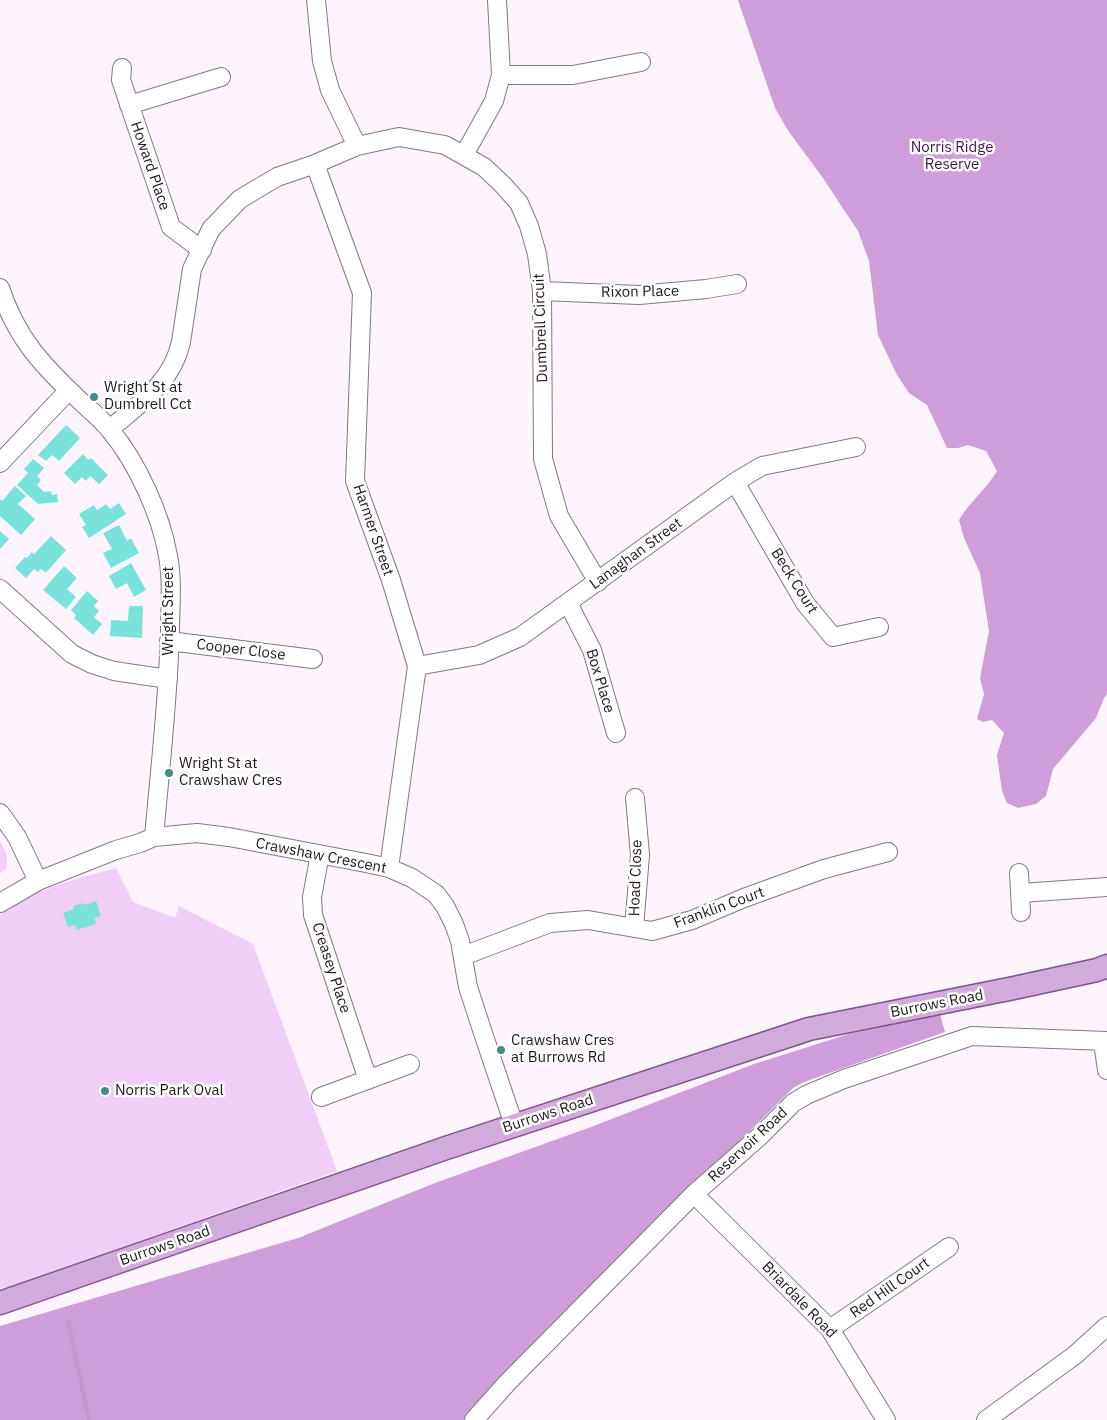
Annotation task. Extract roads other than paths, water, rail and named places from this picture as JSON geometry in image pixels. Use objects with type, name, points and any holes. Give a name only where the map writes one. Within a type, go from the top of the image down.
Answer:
[{"type":"main road","name":"Burrows Road","points":[[0,1304],[514,1125],[809,1029],[1014,988],[1097,970],[1107,966]]},
{"type":"street","points":[[316,0],[322,61],[330,90],[357,146]]},
{"type":"street","points":[[464,155],[494,101],[502,75],[497,0]]},
{"type":"street","points":[[502,75],[573,75],[641,62]]},
{"type":"street","name":"Howard Place","points":[[122,68],[121,80],[171,228],[202,250]]},
{"type":"street","points":[[129,105],[221,77]]},
{"type":"street","name":"Dumbrell Circuit","points":[[110,429],[157,388],[172,367],[181,342],[192,269],[211,229],[240,199],[277,177],[315,164],[357,146],[399,137],[445,145],[484,167],[503,184],[519,203],[529,226],[537,254],[542,290],[543,459],[559,516],[598,582]]},
{"type":"street","name":"Harmer Street","points":[[315,164],[362,293],[355,481],[391,580],[417,666],[389,868]]},
{"type":"street","name":"Rixon Place","points":[[542,290],[638,295],[706,289],[737,284]]},
{"type":"street","name":"Wright Street","points":[[0,290],[22,337],[40,361],[110,429],[124,449],[149,497],[160,526],[168,557],[171,583],[168,679],[154,837]]},
{"type":"street","points":[[0,462],[69,390]]},
{"type":"street","name":"Lanaghan Street","points":[[417,666],[479,655],[520,637],[735,482],[762,466],[856,447]]},
{"type":"street","name":"Beck Court","points":[[735,482],[805,602],[833,637],[879,627]]},
{"type":"street","points":[[0,589],[72,654],[92,664],[114,671],[168,679]]},
{"type":"street","name":"Box Place","points":[[568,603],[592,650],[616,733]]},
{"type":"street","name":"Cooper Close","points":[[169,641],[313,659]]},
{"type":"street","name":"Hoad Close","points":[[634,928],[640,855],[635,798]]},
{"type":"street","points":[[0,813],[17,837],[38,881]]},
{"type":"street","name":"Crawshaw Crescent","points":[[0,903],[38,881],[116,850],[140,844],[154,837],[197,833],[228,837],[389,868],[412,878],[436,894],[445,906],[454,924],[460,941],[468,987],[514,1125]]},
{"type":"street","name":"Franklin Court","points":[[463,956],[550,923],[588,920],[652,931],[692,920],[744,898],[824,869],[888,852]]},
{"type":"street","name":"Creasey Place","points":[[320,854],[312,897],[313,915],[368,1080]]},
{"type":"street","points":[[1019,873],[1021,912]]},
{"type":"street","points":[[1021,893],[1107,887]]},
{"type":"street","name":"Reservoir Road","points":[[474,1420],[508,1382],[694,1194],[760,1136],[793,1103],[806,1095],[844,1079],[972,1036],[1105,1042]]},
{"type":"street","points":[[1105,1042],[1107,1070]]},
{"type":"street","points":[[321,1097],[410,1064]]},
{"type":"street","name":"Briardale Road","points":[[694,1194],[830,1329],[886,1420]]},
{"type":"street","name":"Red Hill Court","points":[[830,1329],[949,1247]]},
{"type":"street","points":[[986,1420],[1075,1355],[1107,1326]]},
{"type":"waterway","points":[[68,1321],[89,1420]]},
{"type":"place","name":"Wright St at Dumbrell Cct","points":[[94,397]]},
{"type":"place","name":"Wright St at Crawshaw Cres","points":[[169,773]]},
{"type":"place","name":"Crawshaw Cres at Burrows Rd","points":[[501,1050]]},
{"type":"place","name":"Norris Park Oval","points":[[105,1091]]},
{"type":"park label","name":"Norris Ridge Reserve","points":[[952,156]]}]
